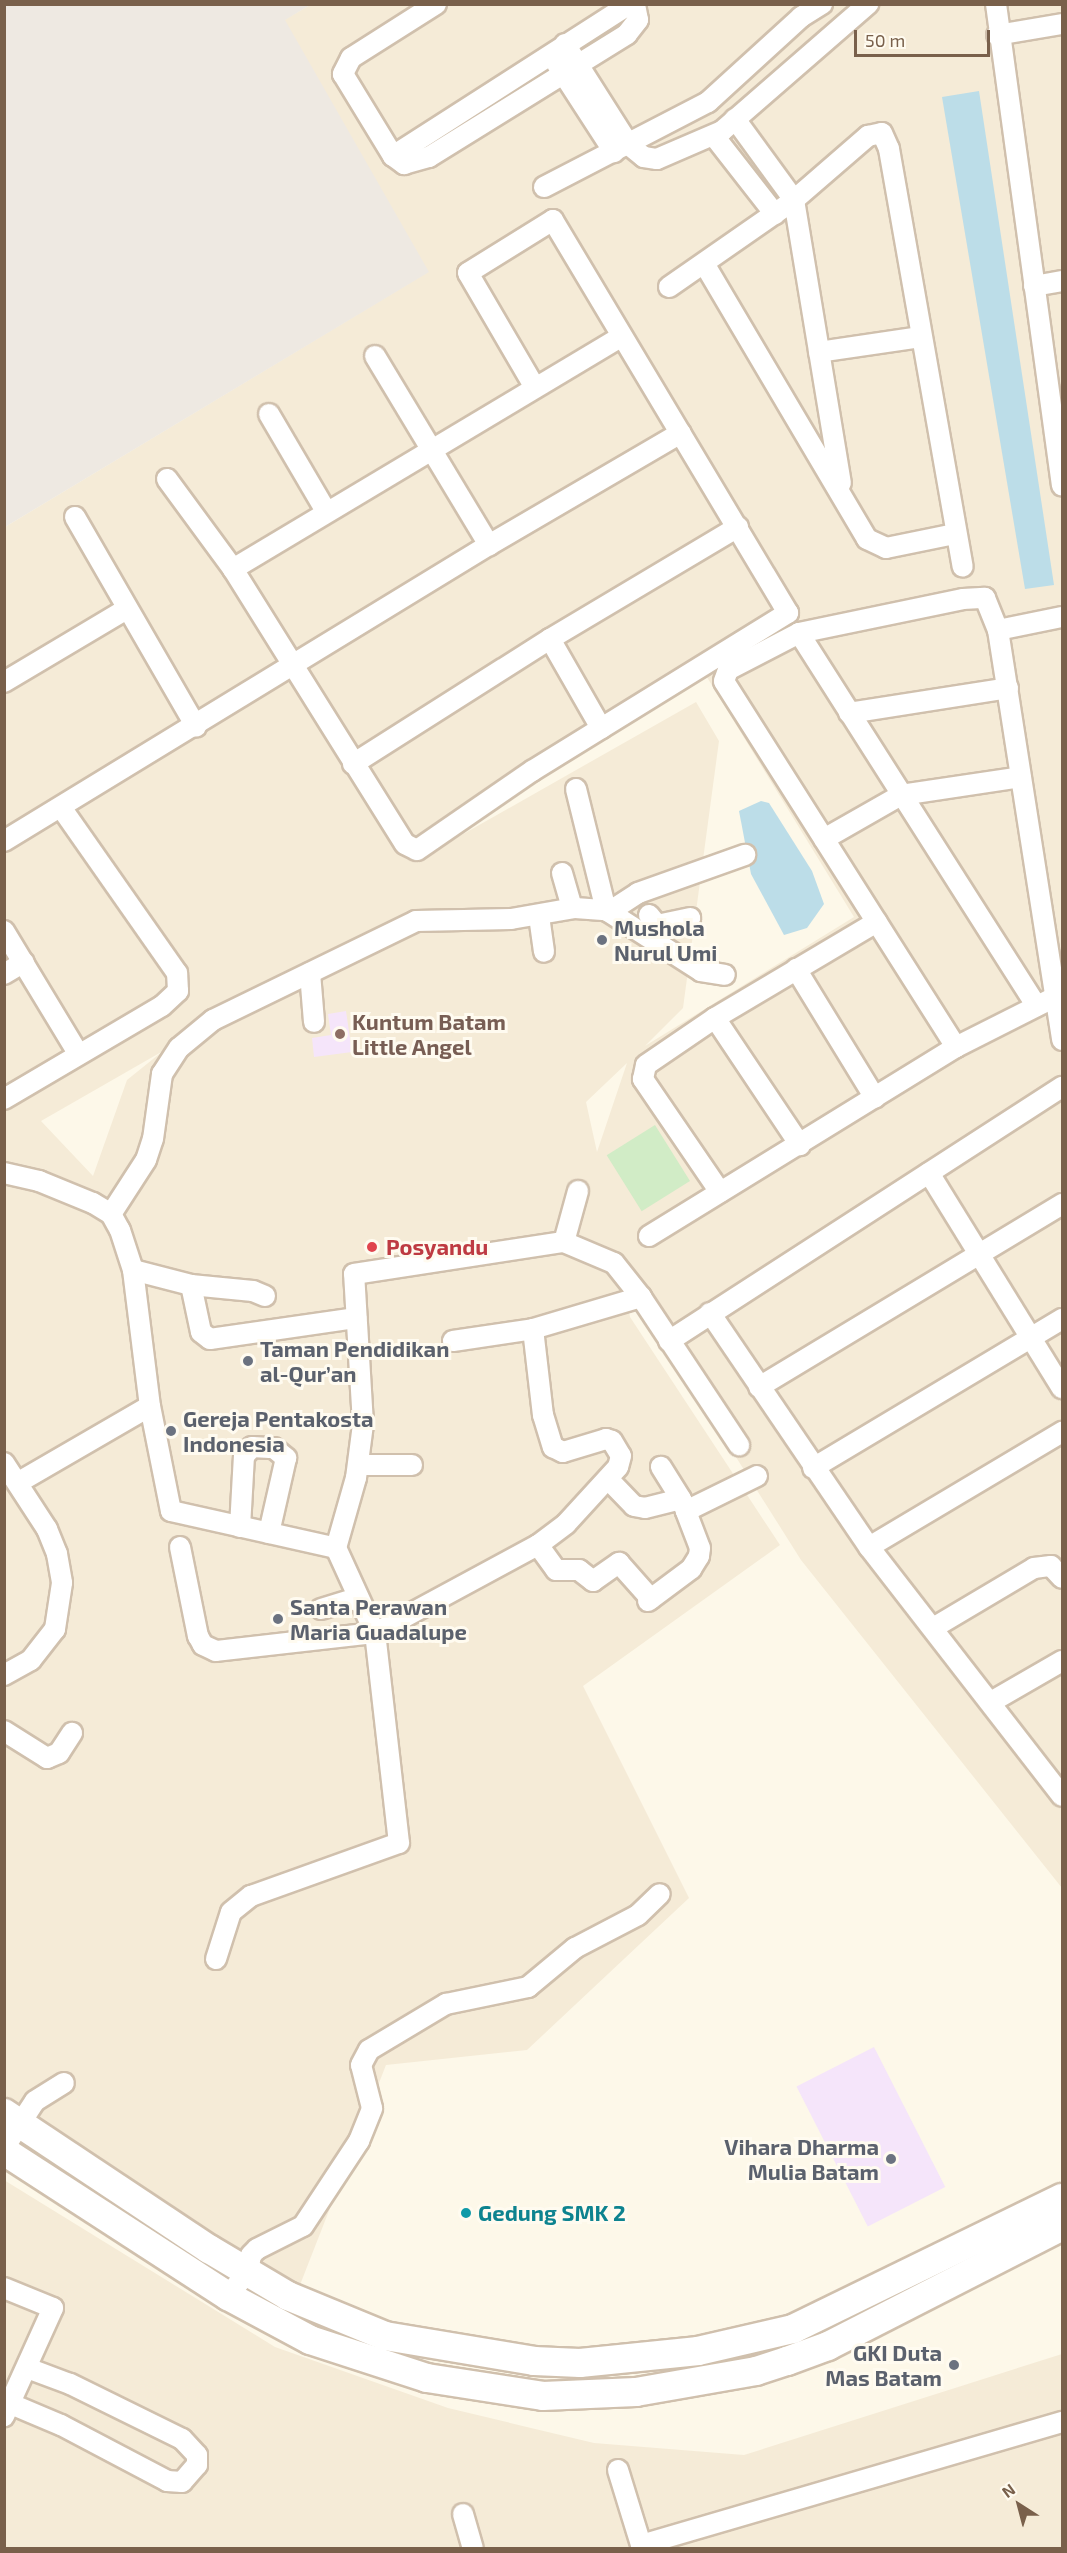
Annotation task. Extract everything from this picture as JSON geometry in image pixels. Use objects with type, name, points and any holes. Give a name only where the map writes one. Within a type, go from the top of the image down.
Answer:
[{"type":"street","points":[[436,4],[345,65],[347,86],[393,156],[409,165],[429,157],[627,34],[638,20],[635,4]]},
{"type":"street","points":[[393,156],[630,4]]},
{"type":"street","points":[[544,187],[708,102],[801,17],[822,4]]},
{"type":"street","points":[[558,49],[621,149],[644,158],[657,159],[726,127],[868,4]]},
{"type":"street","points":[[996,4],[998,35],[1062,486]]},
{"type":"street","points":[[998,35],[1062,24]]},
{"type":"street","points":[[708,102],[726,127],[775,214]]},
{"type":"street","points":[[726,127],[794,200],[843,495]]},
{"type":"street","points":[[669,287],[705,265],[794,200],[868,136],[876,132],[886,137],[955,534],[963,567]]},
{"type":"street","points":[[167,479],[233,569],[405,844],[417,850],[601,728],[786,615],[787,608],[622,336],[558,224],[549,221],[468,273],[534,386]]},
{"type":"street","points":[[705,265],[867,539],[874,545],[886,548],[955,534]]},
{"type":"street","points":[[1034,286],[1062,281]]},
{"type":"street","points":[[233,569],[534,386],[622,336]]},
{"type":"street","points":[[819,352],[921,337]]},
{"type":"street","points":[[375,356],[489,545]]},
{"type":"street","points":[[269,414],[326,511]]},
{"type":"street","points":[[4,841],[62,809],[489,545],[681,433]]},
{"type":"street","points":[[75,517],[125,610],[195,727]]},
{"type":"street","points":[[353,764],[550,639],[738,527]]},
{"type":"street","points":[[956,1047],[724,681],[728,670],[798,633],[985,598],[998,630],[1022,777],[1045,1002]]},
{"type":"street","points":[[4,682],[125,610]]},
{"type":"street","points":[[998,630],[1062,617]]},
{"type":"street","points":[[798,633],[901,795],[1045,1002],[1062,1040]]},
{"type":"street","points":[[550,639],[601,728]]},
{"type":"street","points":[[849,713],[1008,688]]},
{"type":"street","points":[[824,839],[901,795],[1022,777]]},
{"type":"street","points":[[576,789],[607,911]]},
{"type":"street","points":[[4,1099],[78,1053],[162,1006],[178,991],[177,973],[62,809]]},
{"type":"street","points":[[607,911],[638,893],[745,855]]},
{"type":"street","points":[[562,873],[572,909]]},
{"type":"street","points":[[638,893],[643,921],[701,970],[725,975]]},
{"type":"street","points":[[111,1214],[146,1160],[153,1139],[162,1074],[179,1048],[213,1020],[421,919],[471,922],[539,916],[572,909],[607,911],[657,925],[690,918]]},
{"type":"street","points":[[539,916],[544,952]]},
{"type":"street","points":[[720,1192],[643,1079],[646,1065],[653,1057],[715,1018],[877,922]]},
{"type":"street","points":[[4,931],[78,1053]]},
{"type":"street","points":[[4,974],[24,962]]},
{"type":"street","points":[[796,969],[875,1098]]},
{"type":"street","points":[[310,973],[314,1022]]},
{"type":"street","points":[[649,1236],[956,1047],[1045,1002]]},
{"type":"street","points":[[715,1018],[800,1145]]},
{"type":"street","points":[[669,1341],[1062,1087]]},
{"type":"street","points":[[4,1173],[46,1184],[111,1214],[132,1270],[150,1406],[171,1511],[336,1548]]},
{"type":"street","points":[[929,1173],[977,1255],[1062,1388]]},
{"type":"street","points":[[564,1242],[578,1191]]},
{"type":"street","points":[[759,1387],[1062,1204]]},
{"type":"street","points":[[216,1959],[231,1912],[251,1896],[399,1843],[375,1633],[336,1548],[358,1465],[363,1402],[354,1274],[564,1242],[614,1263],[641,1297],[739,1445]]},
{"type":"street","points":[[132,1270],[191,1285],[253,1291],[265,1296]]},
{"type":"street","points":[[191,1285],[201,1332],[210,1339],[356,1318]]},
{"type":"street","points":[[453,1341],[533,1329],[641,1297]]},
{"type":"street","points":[[710,1313],[813,1468],[869,1547],[1062,1796]]},
{"type":"street","points":[[813,1468],[1062,1319]]},
{"type":"street","points":[[180,1547],[198,1636],[207,1648],[216,1651],[375,1633],[538,1545],[566,1524],[621,1462],[612,1441],[606,1439],[563,1452],[550,1443],[533,1329]]},
{"type":"street","points":[[19,1482],[150,1406]]},
{"type":"street","points":[[869,1547],[1062,1432]]},
{"type":"street","points":[[240,1527],[244,1456],[252,1448],[274,1448],[286,1458],[269,1533]]},
{"type":"street","points":[[4,1463],[19,1482],[57,1554],[60,1607],[55,1629],[44,1646],[32,1660],[4,1675]]},
{"type":"street","points":[[358,1465],[412,1465]]},
{"type":"street","points":[[538,1545],[556,1570],[579,1570],[593,1581],[619,1563],[649,1600],[691,1569],[699,1556],[700,1548],[684,1505],[662,1467]]},
{"type":"street","points":[[608,1479],[634,1506],[645,1508],[684,1505],[757,1476]]},
{"type":"street","points":[[933,1628],[1034,1568],[1052,1566],[1062,1578]]},
{"type":"street","points":[[321,1609],[357,1598]]},
{"type":"street","points":[[991,1702],[1062,1660]]},
{"type":"street","points":[[4,1731],[47,1758],[58,1753],[72,1733]]},
{"type":"street","points":[[228,2296],[248,2271],[252,2255],[257,2249],[303,2226],[359,2141],[372,2108],[361,2065],[369,2050],[446,2004],[528,1987],[575,1948],[639,1915],[660,1894]]},
{"type":"street","points":[[64,2083],[12,2117],[4,2149],[228,2296],[310,2340],[427,2378],[543,2396],[636,2392],[756,2371],[828,2346],[1062,2226]]},
{"type":"street","points":[[12,2117],[288,2296],[385,2336],[502,2358],[580,2362],[640,2358],[698,2351],[793,2328],[1062,2198]]},
{"type":"street","points":[[4,2288],[53,2308],[8,2410],[61,2425],[167,2481],[182,2482],[197,2465],[197,2456],[182,2439],[70,2384],[27,2368]]},
{"type":"street","points":[[618,2470],[641,2547],[1062,2422]]},
{"type":"street","points":[[462,2514],[473,2548]]},
{"type":"shaded area","points":[[5,4],[310,5],[285,20],[429,272],[5,527]]},
{"type":"shaded area","points":[[310,5],[1062,5],[1062,1888],[801,1560],[623,1278],[630,1317],[780,1545],[583,1686],[689,1898],[527,2050],[386,2065],[298,2290],[5,2120],[5,527],[428,272],[284,20]],"holes":[[[705,674],[854,917],[645,1046],[683,1008],[719,741],[696,702],[414,862]],[[163,1051],[127,1080],[93,1176],[41,1121]],[[627,1063],[597,1152],[586,1102]]]},
{"type":"shaded area","name":"Kuntum Batam Little Angel","points":[[346,1011],[352,1052],[314,1057],[312,1038],[331,1035],[328,1014]]},
{"type":"shaded area","points":[[874,2047],[945,2187],[868,2226],[796,2086]]},
{"type":"shaded area","points":[[4,2180],[275,2347],[448,2408],[594,2443],[744,2455],[1062,2354],[1062,2548],[5,2548]]},
{"type":"green space","points":[[655,1125],[690,1181],[642,1211],[607,1155]]},
{"type":"water","points":[[979,91],[1054,585],[1025,589],[942,97]]},
{"type":"water","points":[[761,801],[769,803],[812,871],[824,904],[807,928],[784,935],[751,874],[739,811]]},
{"type":"place","name":"Mushola Nurul Umi","points":[[602,940]]},
{"type":"place","name":"Kuntum Batam Little Angel","points":[[340,1034]]},
{"type":"place","name":"Posyandu","points":[[372,1247]]},
{"type":"place","name":"Taman Pendidikan al-Qur’an","points":[[248,1361]]},
{"type":"place","name":"Gereja Pentakosta Indonesia","points":[[171,1431]]},
{"type":"place","name":"Santa Perawan Maria Guadalupe","points":[[278,1619]]},
{"type":"place","name":"Vihara Dharma Mulia Batam","points":[[891,2159]]},
{"type":"place","name":"Gedung SMK 2","points":[[466,2213]]},
{"type":"place","name":"GKI Duta Mas Batam","points":[[954,2365]]}]
